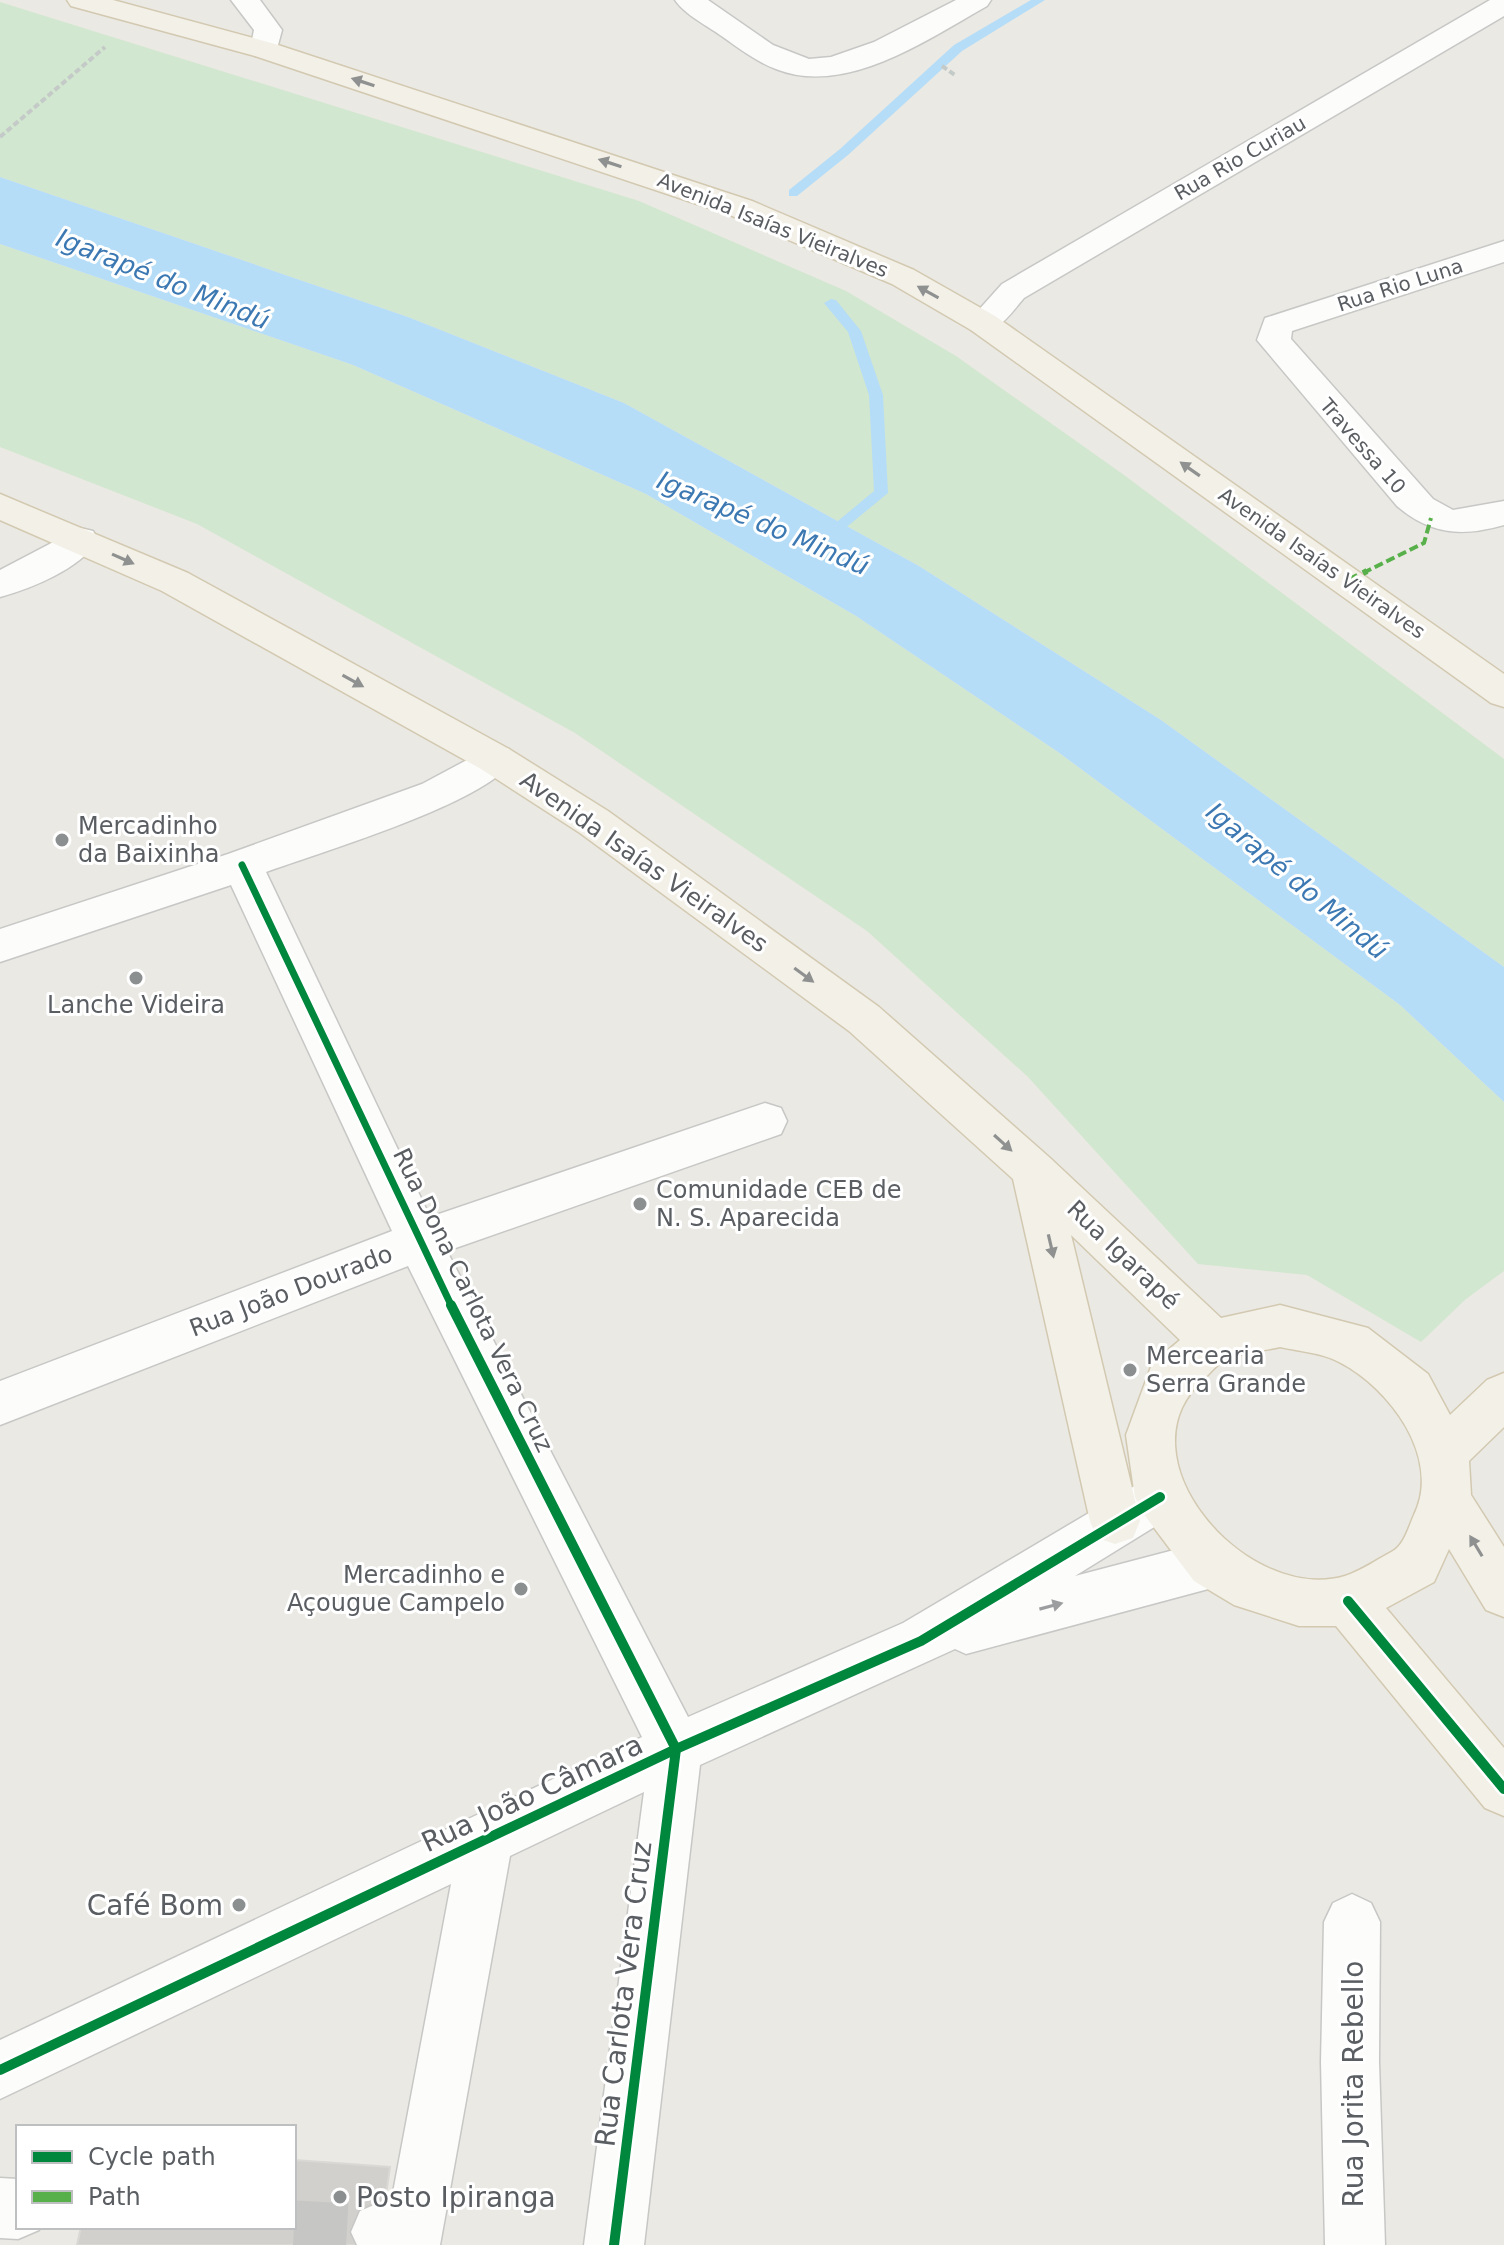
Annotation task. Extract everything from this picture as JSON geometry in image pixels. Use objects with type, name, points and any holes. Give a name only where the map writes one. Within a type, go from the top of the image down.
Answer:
[{"type":"main road","name":"Avenida Isaías Vieiralves","points":[[81,0],[265,50],[741,208],[903,277],[983,323],[1504,693]]},
{"type":"main road","name":"Avenida Isaías Vieiralves","points":[[0,506],[175,582],[495,759],[594,822],[864,1019],[1033,1170]]},
{"type":"main road","name":"Rua Igarapé","points":[[1033,1170],[1213,1341]]},
{"type":"main road","points":[[1033,1170],[1115,1521]]},
{"type":"main road","points":[[1504,1395],[1446,1476],[1416,1565],[1348,1601],[1299,1602],[1252,1588],[1212,1564],[1160,1497],[1150,1435],[1169,1379],[1213,1341],[1280,1326],[1351,1343],[1411,1389],[1446,1476],[1504,1593]]},
{"type":"main road","points":[[1348,1601],[1504,1789]]},
{"type":"street","points":[[245,0],[268,30],[265,50]]},
{"type":"street","points":[[689,0],[789,64],[818,69],[900,40],[977,0]]},
{"type":"street","name":"Rua Rio Curiau","points":[[983,323],[1013,291],[1504,4]]},
{"type":"street","name":"Rua Rio Luna","points":[[1297,318],[1504,251]]},
{"type":"street","name":"Travessa 10","points":[[1297,318],[1277,325],[1274,340],[1409,498],[1431,518],[1469,524],[1504,513]]},
{"type":"street","points":[[0,584],[38,568],[80,540]]},
{"type":"street","points":[[0,946],[242,865],[436,794],[495,759]]},
{"type":"street","name":"Rua Dona Carlota Vera Cruz","points":[[242,865],[419,1241],[676,1749]]},
{"type":"street","name":"Rua João Dourado","points":[[0,1403],[419,1241],[765,1121]]},
{"type":"street","name":"Rua João Câmara","points":[[0,2070],[676,1749],[921,1641],[1115,1521],[1160,1497]]},
{"type":"street","name":"Rua João Câmara","points":[[921,1641],[1212,1564]]},
{"type":"street","name":"Rua Carlota Vera Cruz","points":[[614,2245],[676,1749]]},
{"type":"street","points":[[381,2232],[415,2234],[486,1839]]},
{"type":"street","name":"Rua Jorita Rebello","points":[[1352,1922],[1350,2062],[1355,2245]]},
{"type":"path","points":[[0,137],[139,17]]},
{"type":"green space","points":[[0,2],[639,201],[846,291],[956,356],[1124,475],[1504,759],[1504,967],[1161,720],[919,566],[624,403],[408,317],[0,177]]},
{"type":"green space","points":[[0,244],[353,365],[646,494],[856,616],[1058,752],[1400,1005],[1504,1102],[1504,1271],[1466,1299],[1421,1342],[1307,1275],[1198,1264],[1028,1077],[867,931],[575,733],[197,524],[0,447]]},
{"type":"water","name":"Igarapé do Mindú","points":[[0,177],[408,317],[624,403],[919,566],[1161,720],[1504,967],[1504,1102],[1400,1005],[1058,752],[856,616],[646,494],[353,365],[0,244]]},
{"type":"building","name":"Posto Ipiranga","points":[[296,2160],[390,2167],[379,2245],[77,2245],[81,2229],[296,2229]]},
{"type":"waterway","points":[[793,193],[844,152],[958,48],[1039,0]]},
{"type":"waterway","name":"Igarapé do Mindú","points":[[826,539],[881,493],[876,395],[854,331],[831,303]]},
{"type":"tunnel","points":[[296,2227],[381,2232]]},
{"type":"marked path","points":[[1348,581],[1424,543],[1431,518]]},
{"type":"cycle path","points":[[242,865],[419,1241],[676,1749],[614,2245]]},
{"type":"cycle path","points":[[0,2070],[676,1749],[921,1641],[1160,1497]]},
{"type":"cycle path","points":[[1348,1601],[1504,1789]]},
{"type":"place","name":"Mercadinho da Baixinha","points":[[62,840]]},
{"type":"place","name":"Lanche Videira","points":[[136,978]]},
{"type":"place","name":"Comunidade CEB de N. S. Aparecida","points":[[640,1204]]},
{"type":"place","name":"Mercearia Serra Grande","points":[[1130,1370]]},
{"type":"place","name":"Mercadinho e Açougue Campelo","points":[[521,1589]]},
{"type":"place","name":"Café Bom","points":[[239,1905]]},
{"type":"place","name":"Posto Ipiranga","points":[[340,2197]]}]
